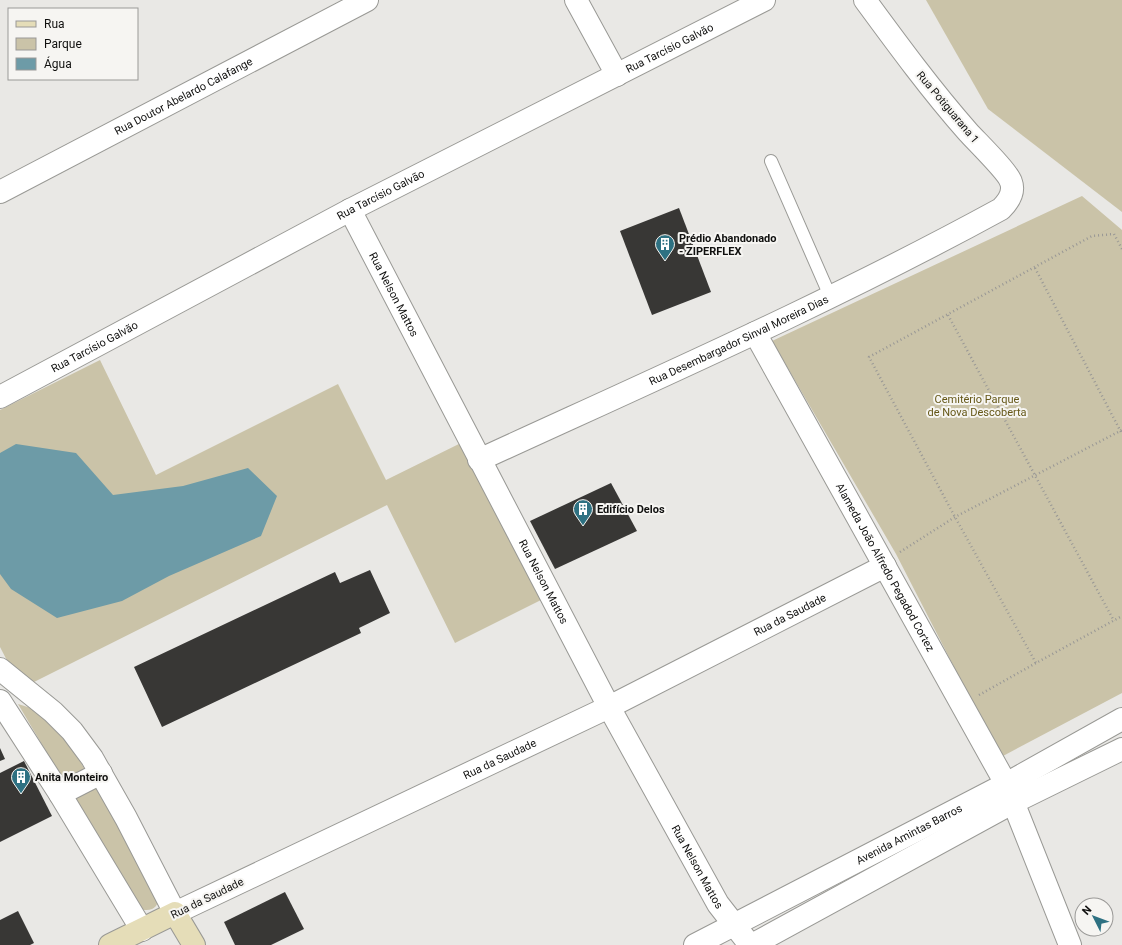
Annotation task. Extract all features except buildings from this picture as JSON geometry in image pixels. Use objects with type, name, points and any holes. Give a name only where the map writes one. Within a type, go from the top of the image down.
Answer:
[{"type":"main road","name":"Rua da Saudade","points":[[110,945],[146,938],[175,913]]},
{"type":"main road","points":[[175,913],[194,945]]},
{"type":"street","name":"Rua Doutor Abelardo Calafange","points":[[0,192],[368,0]]},
{"type":"street","points":[[576,0],[617,75]]},
{"type":"street","name":"Rua Tarcísio Galvão","points":[[0,397],[350,210],[764,0]]},
{"type":"street","name":"Rua Potiguarana 1","points":[[865,0],[924,80],[1009,178],[1012,188],[1011,194],[1006,204],[994,212]]},
{"type":"street","name":"Rua Nelson Mattos","points":[[350,210],[609,707],[718,904],[751,945]]},
{"type":"street","name":"Rua Desembargador Sinval Moreira Dias","points":[[479,460],[755,333],[933,246],[994,212]]},
{"type":"street","name":"Alameda João Alfredo Pegadod Cortez","points":[[755,333],[1010,793],[1070,945]]},
{"type":"street","name":"Rua da Saudade","points":[[175,913],[609,707],[885,566]]},
{"type":"street","points":[[0,669],[53,712],[72,731],[92,758],[126,818],[175,913]]},
{"type":"street","points":[[0,694],[20,685]]},
{"type":"street","points":[[0,701],[60,794],[146,938]]},
{"type":"street","name":"Avenida Amintas Barros","points":[[751,945],[1010,793],[1122,719]]},
{"type":"street","name":"Avenida Amintas Barros","points":[[695,945],[735,924],[1010,793],[1122,749]]},
{"type":"street","points":[[60,794],[100,773]]},
{"type":"lane","points":[[771,161],[830,296]]},
{"type":"path","points":[[1036,662],[869,358],[1092,236],[1114,234],[1122,249]]},
{"type":"path","points":[[885,566],[896,554],[955,517],[1121,432],[1035,268]]},
{"type":"path","points":[[948,315],[1114,621]]},
{"type":"path","points":[[962,705],[1036,662],[1122,616]]},
{"type":"green space","points":[[926,0],[1122,0],[1122,212],[988,109]]},
{"type":"green space","name":"Cemitério Parque de Nova Descoberta","points":[[1082,196],[1122,230],[1122,693],[1003,756],[971,700],[896,554],[772,341]]},
{"type":"green space","points":[[100,360],[156,475],[338,384],[386,480],[467,440],[545,598],[455,643],[387,505],[34,682],[14,674],[0,647],[0,410]]},
{"type":"green space","points":[[18,704],[37,710],[64,734],[159,896],[157,905],[151,910],[144,910],[137,905]]},
{"type":"water","points":[[16,444],[76,453],[113,495],[183,486],[248,468],[277,496],[261,536],[169,576],[122,601],[57,618],[11,589],[0,574],[0,453]]},
{"type":"place","name":"Prédio Abandonado - ZIPERFLEX","points":[[665,261]]},
{"type":"place","name":"Edifício Delos","points":[[583,526]]},
{"type":"place","name":"Anita Monteiro","points":[[21,794]]}]
